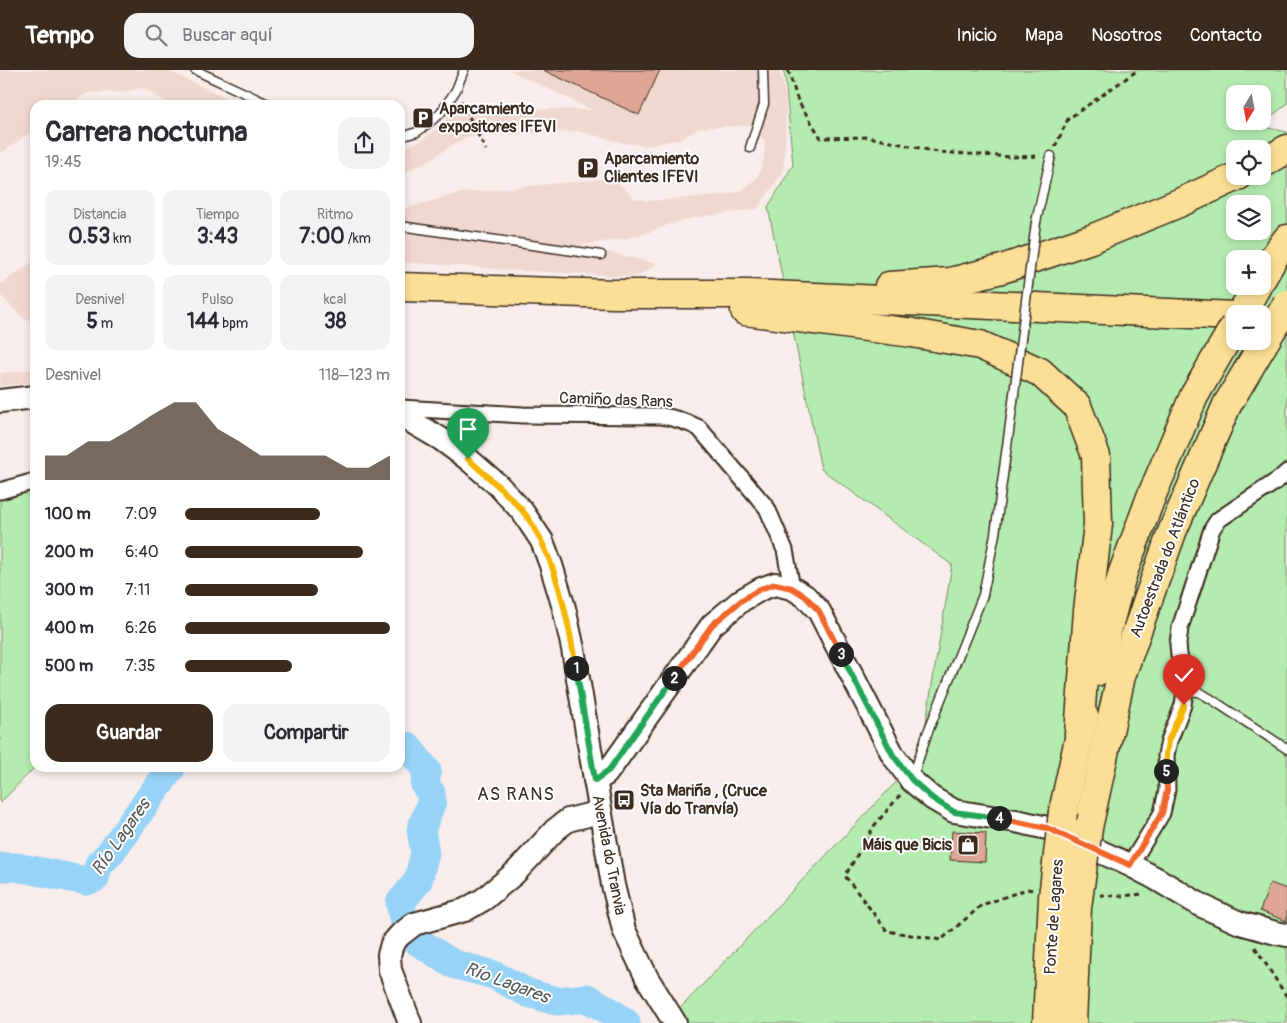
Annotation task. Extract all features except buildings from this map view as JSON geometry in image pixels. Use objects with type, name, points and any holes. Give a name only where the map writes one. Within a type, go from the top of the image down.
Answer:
[{"type":"highway","points":[[1271,159],[1287,149]]},
{"type":"highway","points":[[750,294],[820,287],[892,286],[950,282],[1002,270],[1100,236],[1179,204],[1226,182]]},
{"type":"highway","points":[[405,287],[614,294],[750,294],[1226,316]]},
{"type":"highway","points":[[614,294],[807,318],[980,345],[1040,372],[1077,406],[1096,456],[1098,524],[1088,611],[1080,734]]},
{"type":"highway","name":"Autoestrada do Atlántico","points":[[1088,828],[1121,676],[1172,532],[1227,405],[1287,304]]},
{"type":"highway","points":[[1271,317],[1287,318]]},
{"type":"highway","points":[[807,318],[1005,321],[1226,333]]},
{"type":"highway","points":[[1271,335],[1287,336]]},
{"type":"highway","name":"Autoestrada do Atlántico","points":[[1063,812],[1080,734],[1122,575],[1151,497],[1194,396],[1226,341]]},
{"type":"highway","name":"Ponte de Lagares","points":[[1047,1023],[1053,898],[1063,812]]},
{"type":"highway","name":"Ponte de Lagares","points":[[1072,1023],[1077,907],[1088,828]]},
{"type":"main road","points":[[0,401],[30,398]]},
{"type":"main road","points":[[0,414],[30,410]]},
{"type":"main road","name":"Avenida do Tranvia","points":[[405,418],[441,439],[498,485],[522,510],[542,541],[551,565],[573,648],[613,885],[624,930],[647,978],[675,1023]]},
{"type":"main road","points":[[595,780],[609,770],[712,625],[742,600],[760,589],[775,584],[792,588],[805,596],[819,611],[893,755],[912,780],[932,798],[954,812],[1016,821],[1047,828],[1130,865],[1202,906],[1240,923],[1287,935]]},
{"type":"main road","points":[[410,1023],[390,970],[389,956],[392,944],[400,935],[414,924],[464,910],[484,899],[515,873],[555,830],[568,820],[600,812]]},
{"type":"street","name":"Camiño das Rans","points":[[405,408],[523,415],[661,416],[678,418],[688,422],[699,428],[767,508],[785,550],[792,588]]},
{"type":"street","points":[[1130,865],[1162,813],[1167,790],[1166,755],[1168,741],[1184,705],[1186,680],[1179,656],[1180,628],[1212,529],[1218,520],[1287,472]]},
{"type":"street","points":[[0,491],[30,482]]},
{"type":"lane","points":[[195,70],[259,100]]},
{"type":"lane","points":[[405,135],[417,132],[440,114],[456,90],[464,70]]},
{"type":"lane","points":[[750,148],[764,104],[763,70]]},
{"type":"lane","points":[[912,780],[927,734],[983,595],[995,534],[1036,222],[1051,156]]},
{"type":"lane","points":[[405,227],[601,256]]},
{"type":"lane","points":[[1185,691],[1199,692],[1287,749]]},
{"type":"path","points":[[788,70],[798,101],[821,138],[868,136],[938,152],[1012,157],[1051,156],[1068,119],[1138,70]]},
{"type":"path","points":[[456,90],[486,150]]},
{"type":"path","points":[[912,780],[874,826],[845,876],[887,931],[941,940],[982,905],[1027,889],[1036,890]]},
{"type":"path","points":[[1092,894],[1121,896],[1180,892]]},
{"type":"path","points":[[1240,923],[1287,997]]},
{"type":"shaded area","points":[[0,70],[166,70],[231,100],[163,100],[143,88],[119,92],[87,93],[76,100],[30,100],[30,133],[0,154]]},
{"type":"shaded area","points":[[509,70],[779,70],[786,99],[783,172],[757,209],[693,218],[624,239],[580,245],[657,264],[636,277],[405,262],[405,209],[459,193],[611,178],[634,198],[647,201],[724,195],[740,191],[757,178],[764,159],[765,141],[753,125],[700,128],[680,139],[646,146],[624,143],[578,131],[466,137],[405,172],[405,148],[422,140],[440,126],[456,107],[592,110]]},
{"type":"shaded area","points":[[30,264],[30,320],[24,319],[0,295],[0,285]]},
{"type":"shaded area","points":[[30,370],[30,383],[0,386],[0,373]]},
{"type":"green space","points":[[783,70],[1287,70],[1287,104],[1271,117],[1271,85],[1226,85],[1226,130],[1271,129],[1287,132],[1287,1023],[666,1023],[920,757],[952,565],[821,469],[768,207],[793,165]]},
{"type":"green space","points":[[30,479],[30,772],[0,803],[0,488]]},
{"type":"waterway","name":"Río Lagares","points":[[403,917],[400,903],[418,881],[425,853],[421,830],[432,801],[431,793],[425,785],[427,771],[405,746]]},
{"type":"waterway","name":"Río Lagares","points":[[0,867],[16,867],[87,881],[95,878],[99,864],[110,853],[168,772]]},
{"type":"waterway","name":"Río Lagares","points":[[417,941],[453,964],[494,975],[528,993],[557,1001],[587,998],[626,1023]]},
{"type":"place","name":"Aparcamiento expositores IFEVI","points":[[423,118]]},
{"type":"place","name":"Aparcamiento Clientes IFEVI","points":[[588,168]]},
{"type":"place","name":"Sta Mariña , (Cruce Vía do Tranvía)","points":[[624,800]]},
{"type":"place","name":"Máis que Bicis","points":[[968,845]]},
{"type":"district","name":"AS RANS","points":[[516,794]]},
{"type":"route","points":[[468,459],[498,485],[522,510],[542,541],[564,608],[573,648],[595,780],[606,774],[712,625],[742,600],[760,589],[775,584],[792,588],[805,596],[819,611],[893,755],[912,780],[932,798],[954,812],[1016,821],[1047,828],[1130,865],[1162,813],[1167,790],[1166,755],[1168,741],[1184,705]]}]
